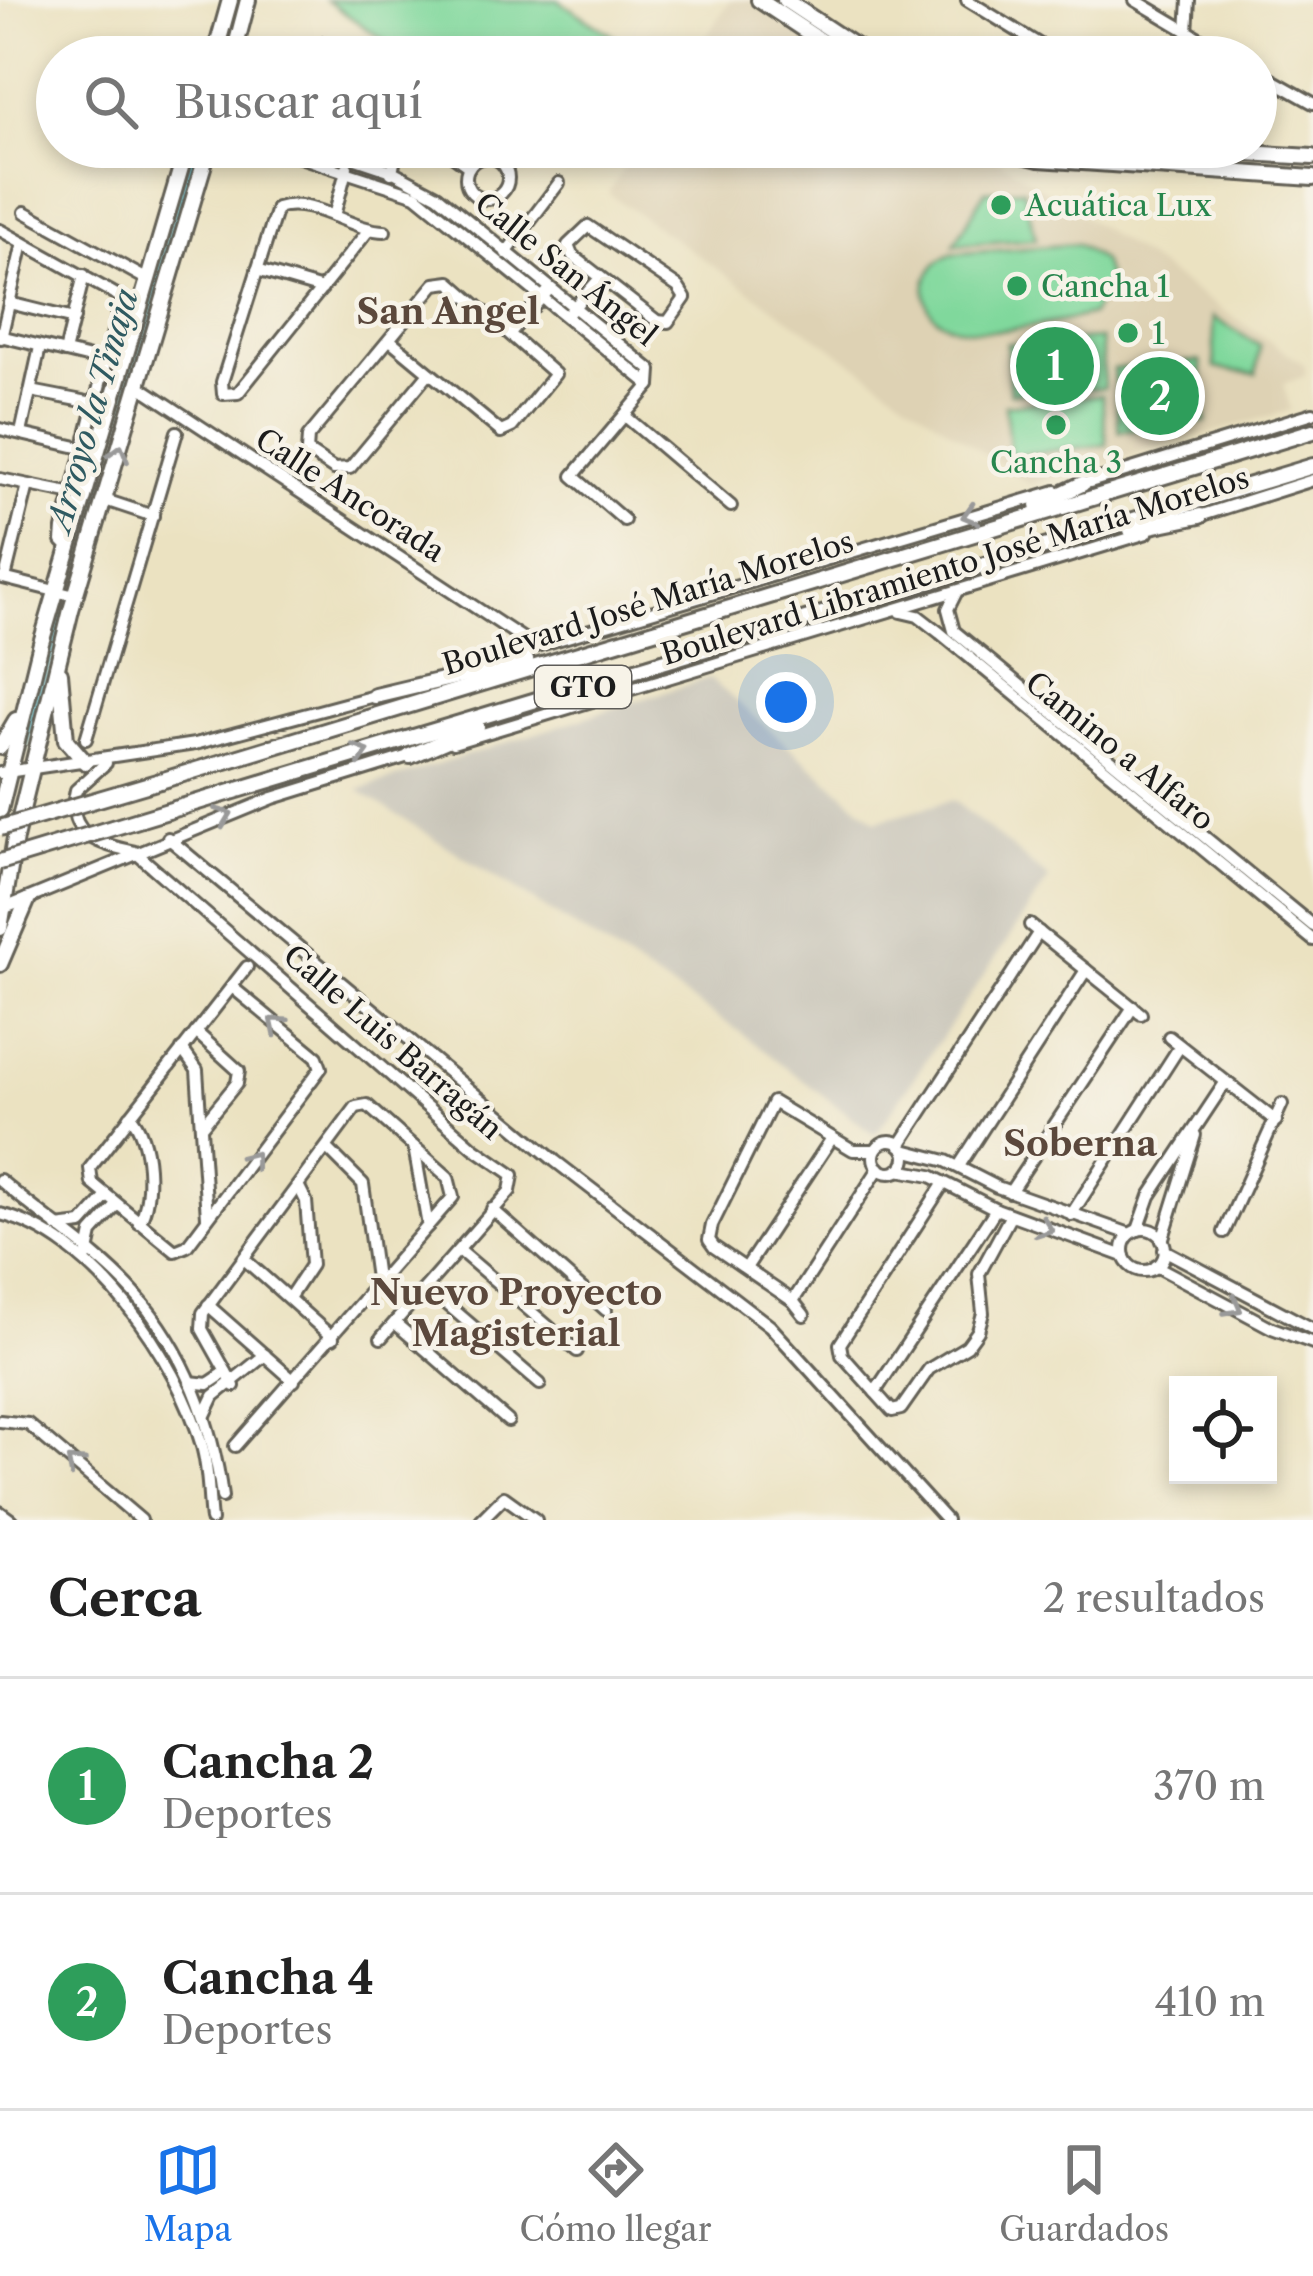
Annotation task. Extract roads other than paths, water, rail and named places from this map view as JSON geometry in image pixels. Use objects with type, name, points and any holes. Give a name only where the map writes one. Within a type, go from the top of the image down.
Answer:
[{"type":"main road","points":[[220,36],[230,0]]},
{"type":"main road","points":[[239,36],[248,0]]},
{"type":"main road","points":[[759,0],[813,36]]},
{"type":"main road","points":[[785,0],[839,36]]},
{"type":"main road","points":[[1277,155],[1313,157]]},
{"type":"main road","points":[[0,928],[58,659],[70,549],[93,451],[182,168]]},
{"type":"main road","points":[[0,810],[4,772],[24,705],[105,500],[202,168]]},
{"type":"main road","points":[[1169,168],[1313,178]]},
{"type":"main road","name":"Boulevard José María Morelos","points":[[0,828],[1313,431]]},
{"type":"main road","name":"Boulevard José María Morelos","points":[[0,862],[1313,466]]},
{"type":"main road","points":[[994,526],[1082,484]]},
{"type":"main road","points":[[998,564],[1200,516]]},
{"type":"main road","points":[[375,695],[543,656],[572,655]]},
{"type":"main road","points":[[58,659],[62,726],[72,751],[85,762]]},
{"type":"main road","points":[[410,756],[536,701]]},
{"type":"main road","points":[[0,747],[24,705]]},
{"type":"main road","points":[[0,964],[27,901]]},
{"type":"street","points":[[967,0],[1026,36]]},
{"type":"street","points":[[1135,0],[1194,36]]},
{"type":"street","points":[[1187,32],[1189,0]]},
{"type":"street","points":[[1277,83],[1313,103]]},
{"type":"street","points":[[334,216],[347,168]]},
{"type":"street","name":"Calle San Ángel","points":[[362,168],[390,176],[504,256],[650,386]]},
{"type":"street","points":[[390,176],[392,168]]},
{"type":"street","points":[[468,168],[465,182],[489,200],[511,183],[502,168]]},
{"type":"street","points":[[504,256],[559,183]]},
{"type":"street","points":[[368,231],[238,393],[226,396],[222,382],[277,208],[296,205],[368,231],[385,231]]},
{"type":"street","points":[[26,212],[148,280]]},
{"type":"street","points":[[583,227],[596,228],[679,287],[684,305],[662,323],[600,278],[569,252],[583,227]]},
{"type":"street","points":[[0,230],[140,308]]},
{"type":"street","points":[[23,243],[0,338],[107,362]]},
{"type":"street","points":[[257,270],[322,289]]},
{"type":"street","points":[[65,352],[84,275]]},
{"type":"street","points":[[570,312],[600,278]]},
{"type":"street","points":[[390,340],[496,430],[508,430],[555,374],[446,280],[436,284],[308,437],[308,451],[340,472],[350,468],[428,374]]},
{"type":"street","points":[[510,333],[547,292]]},
{"type":"street","points":[[70,549],[62,534],[73,494],[93,451],[98,404],[122,297]]},
{"type":"street","points":[[9,303],[74,319]]},
{"type":"street","name":"Calle San Ángel","points":[[570,312],[651,370],[650,386]]},
{"type":"street","points":[[21,434],[40,347]]},
{"type":"street","name":"Calle Ancorada","points":[[139,386],[534,646]]},
{"type":"street","points":[[624,520],[573,476],[650,386]]},
{"type":"street","points":[[31,391],[98,404]]},
{"type":"street","name":"Boulevard Libramiento José María Morelos","points":[[4,772],[112,759],[232,735],[1313,413]]},
{"type":"street","points":[[625,416],[731,506]]},
{"type":"street","points":[[0,429],[93,451]]},
{"type":"street","points":[[86,739],[177,432]]},
{"type":"street","points":[[0,479],[73,494]]},
{"type":"street","name":"Boulevard Libramiento José María Morelos","points":[[1,910],[274,798],[1313,480]]},
{"type":"street","points":[[28,485],[3,578],[66,593]]},
{"type":"street","points":[[105,500],[153,516]]},
{"type":"street","points":[[0,530],[15,534]]},
{"type":"street","name":"Camino a Alfaro","points":[[957,592],[949,609],[954,631],[1313,940]]},
{"type":"street","name":"Camino a Alfaro","points":[[891,612],[918,616],[1105,762]]},
{"type":"street","points":[[112,759],[82,781],[74,814],[91,841],[135,852]]},
{"type":"street","points":[[168,838],[555,1161],[770,1327],[946,1520]]},
{"type":"street","name":"Calle Luis Barragán","points":[[135,852],[474,1148],[510,1171],[513,1186],[492,1209]]},
{"type":"street","name":"Camino a Alfaro","points":[[1215,853],[1313,926]]},
{"type":"street","points":[[898,1170],[902,1147],[1035,929],[1137,1010],[1010,1192]]},
{"type":"street","points":[[232,987],[312,1052],[321,1068],[187,1246],[175,1251],[92,1183],[90,1168],[247,967]]},
{"type":"street","points":[[959,1166],[1086,970]]},
{"type":"street","points":[[196,1032],[239,1071],[234,1087],[201,1127]]},
{"type":"street","points":[[1169,1036],[1276,1121]]},
{"type":"street","points":[[1071,1215],[1180,1046]]},
{"type":"street","points":[[182,1049],[196,1066],[207,1217]]},
{"type":"street","points":[[1124,1256],[1150,1196],[1225,1083]]},
{"type":"street","points":[[804,1315],[793,1301],[714,1247],[709,1232],[770,1104],[778,1101],[854,1150],[875,1150],[886,1141],[959,1166],[997,1187],[1071,1215],[1134,1232],[1152,1231],[1164,1245],[1313,1329]]},
{"type":"street","points":[[234,1386],[202,1329],[201,1317],[361,1104],[454,1186],[453,1197],[235,1446]]},
{"type":"street","points":[[1224,1232],[1282,1104]]},
{"type":"street","points":[[130,1116],[141,1131],[148,1202],[140,1223]]},
{"type":"street","points":[[1156,1266],[1196,1132]]},
{"type":"street","points":[[746,1268],[832,1138]]},
{"type":"street","points":[[414,1147],[428,1226]]},
{"type":"street","points":[[328,1149],[363,1184],[377,1287]]},
{"type":"street","points":[[793,1301],[879,1168],[875,1150]]},
{"type":"street","points":[[879,1168],[944,1183],[1011,1215],[1124,1256],[1137,1270],[1156,1266],[1272,1328],[1313,1343]]},
{"type":"street","points":[[2,1183],[57,1227],[139,1318],[196,1426],[211,1520]]},
{"type":"street","points":[[944,1183],[842,1338],[842,1354],[890,1409],[899,1411],[929,1369],[972,1340],[983,1313],[980,1274],[1011,1215]]},
{"type":"street","points":[[289,1298],[311,1265],[306,1201],[299,1187]]},
{"type":"street","points":[[875,1392],[992,1207],[997,1187]]},
{"type":"street","points":[[85,1259],[87,1228],[112,1200]]},
{"type":"street","points":[[380,1338],[492,1209],[606,1310]]},
{"type":"street","points":[[0,1214],[32,1224],[135,1294],[205,1415],[222,1497]]},
{"type":"street","points":[[57,1227],[87,1228]]},
{"type":"street","points":[[459,1250],[577,1351]]},
{"type":"street","points":[[244,1258],[333,1338]]},
{"type":"street","points":[[427,1287],[539,1384]]},
{"type":"street","points":[[208,1305],[294,1381]]},
{"type":"street","points":[[394,1323],[508,1421]]},
{"type":"street","points":[[196,1426],[214,1396],[234,1386],[265,1355]]},
{"type":"street","points":[[190,1382],[208,1384],[226,1372]]},
{"type":"street","points":[[208,1384],[214,1396]]},
{"type":"street","points":[[0,1404],[1,1421],[28,1424],[141,1520]]},
{"type":"street","points":[[481,1520],[504,1497],[536,1520]]},
{"type":"street","points":[[0,1511],[11,1520]]},
{"type":"waterway","name":"Arroyo la Tinaja","points":[[231,36],[240,0]]},
{"type":"waterway","name":"Arroyo la Tinaja","points":[[22,746],[192,168]]},
{"type":"place","name":"Acuática Lux","points":[[1001,205]]},
{"type":"place","name":"Cancha 1","points":[[1017,286]]},
{"type":"place","name":"1","points":[[1128,333]]},
{"type":"place","name":"Cancha 2","points":[[1055,366]]},
{"type":"place","name":"Cancha 4","points":[[1160,396]]},
{"type":"place","name":"Cancha 3","points":[[1056,425]]},
{"type":"district","name":"San Angel","points":[[448,311]]},
{"type":"district","name":"Soberna","points":[[1080,1143]]},
{"type":"district","name":"Nuevo Proyecto Magisterial","points":[[516,1312]]}]
